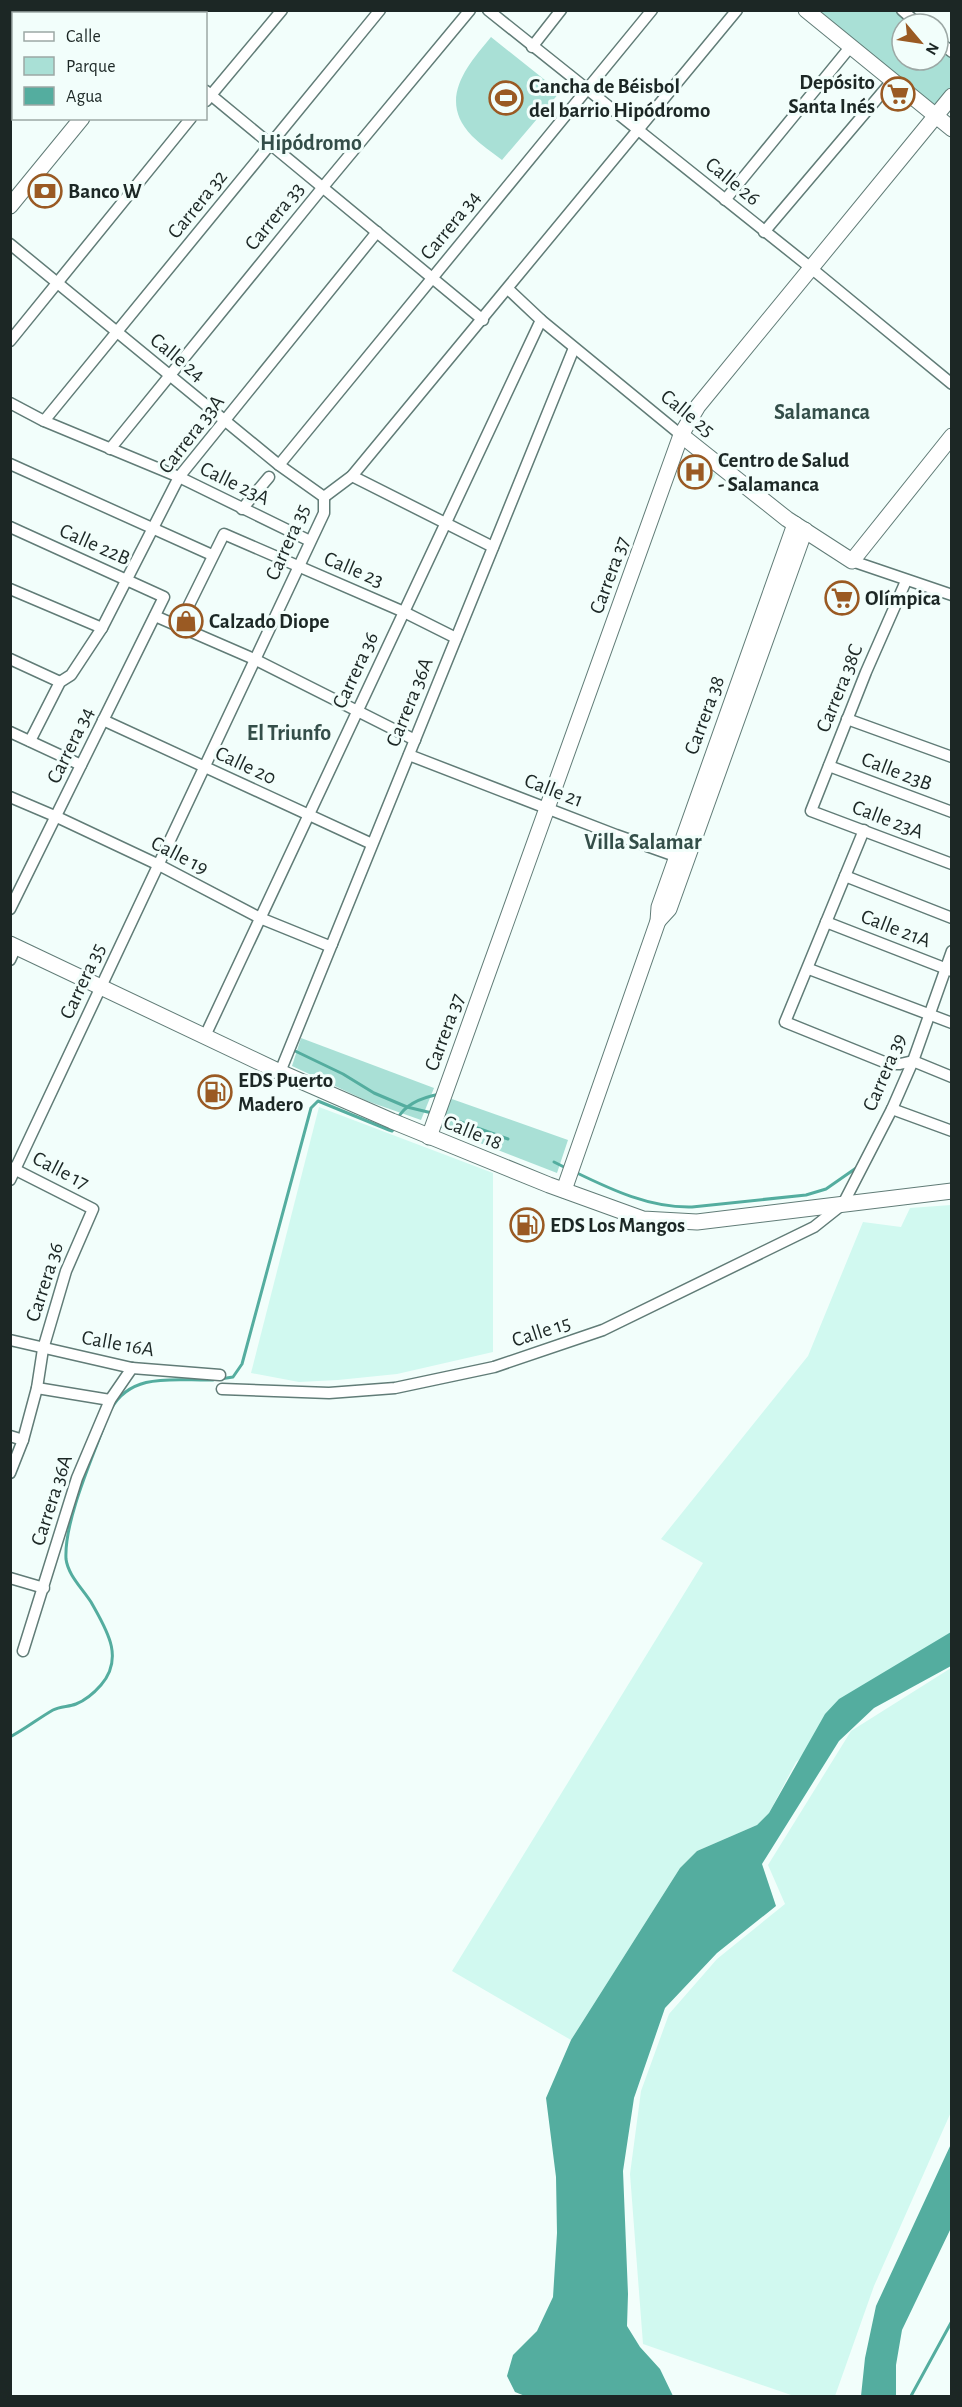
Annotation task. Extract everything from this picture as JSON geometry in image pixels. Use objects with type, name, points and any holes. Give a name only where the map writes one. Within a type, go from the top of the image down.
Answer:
[{"type":"street","points":[[282,10],[207,96],[271,144],[483,320]]},
{"type":"street","name":"Carrera 32","points":[[44,421],[380,10]]},
{"type":"street","name":"Carrera 33","points":[[110,449],[470,10]]},
{"type":"street","name":"Calle 26","points":[[488,10],[586,91],[811,268],[951,384]]},
{"type":"street","points":[[532,47],[561,10]]},
{"type":"street","name":"Carrera 34","points":[[279,465],[652,10]]},
{"type":"street","name":"Carrera 35","points":[[10,1180],[13,1168],[159,865],[324,513],[324,497],[352,476],[639,132],[737,10]]},
{"type":"street","points":[[806,10],[951,129]]},
{"type":"street","points":[[725,200],[851,46]]},
{"type":"street","points":[[764,232],[892,81]]},
{"type":"street","name":"Carrera 37","points":[[429,1137],[681,435],[698,406],[951,96]]},
{"type":"street","points":[[10,206],[80,120]]},
{"type":"street","points":[[10,341],[189,120]]},
{"type":"street","name":"Carrera 33A","points":[[30,741],[60,682],[71,675],[102,628],[179,477],[377,232]]},
{"type":"street","name":"Calle 24","points":[[10,244],[279,465],[324,497]]},
{"type":"street","name":"Calle 25","points":[[508,289],[574,348],[800,527],[852,561],[951,595]]},
{"type":"street","name":"Carrera 36","points":[[205,1036],[541,320]]},
{"type":"street","name":"Carrera 36A","points":[[280,1072],[574,348]]},
{"type":"street","name":"Calle 23A","points":[[10,403],[44,421],[179,477],[310,541]]},
{"type":"street","points":[[852,561],[951,436]]},
{"type":"street","points":[[10,464],[212,555]]},
{"type":"street","points":[[352,476],[493,547]]},
{"type":"street","points":[[242,509],[269,477]]},
{"type":"street","name":"Calle 22B","points":[[10,527],[164,597]]},
{"type":"street","name":"Carrera 38","points":[[564,1190],[658,921],[659,907],[682,858],[800,527]]},
{"type":"street","name":"Calle 23","points":[[189,605],[224,534],[404,612],[456,638]]},
{"type":"street","name":"Carrera 38C","points":[[811,811],[847,718],[906,580]]},
{"type":"street","points":[[10,589],[102,628]]},
{"type":"street","name":"Carrera 34","points":[[10,909],[164,597]]},
{"type":"street","points":[[155,616],[254,659],[415,740]]},
{"type":"street","points":[[10,659],[60,682]]},
{"type":"street","points":[[847,718],[951,757]]},
{"type":"street","name":"Calle 20","points":[[103,720],[372,844]]},
{"type":"street","points":[[10,732],[81,765]]},
{"type":"street","name":"Calle 21","points":[[409,755],[682,858]]},
{"type":"street","name":"Calle 23B","points":[[829,766],[951,812]]},
{"type":"street","name":"Calle 19","points":[[10,798],[57,817],[159,865],[260,918],[329,946],[332,944]]},
{"type":"street","name":"Calle 23A","points":[[811,811],[951,864]]},
{"type":"street","points":[[864,830],[809,969],[785,1022],[889,1064],[913,1061],[951,1077]]},
{"type":"street","points":[[845,876],[951,918]]},
{"type":"street","name":"Calle 21A","points":[[826,922],[948,970]]},
{"type":"street","name":"Calle 18","points":[[12,950],[100,987],[280,1072],[396,1123],[643,1219],[697,1222],[951,1191]]},
{"type":"street","name":"Carrera 39","points":[[843,1204],[892,1110],[913,1061],[928,1014],[948,970],[951,951]]},
{"type":"street","points":[[809,969],[951,1023]]},
{"type":"street","points":[[892,1110],[951,1131]]},
{"type":"street","name":"Calle 17","points":[[13,1168],[93,1209]]},
{"type":"street","name":"Calle 15","points":[[222,1389],[330,1393],[395,1388],[494,1367],[603,1330],[814,1227],[843,1204]]},
{"type":"street","name":"Carrera 36","points":[[10,1473],[23,1440],[37,1388],[44,1349],[66,1271],[93,1209]]},
{"type":"street","name":"Calle 16A","points":[[10,1340],[132,1368],[220,1375]]},
{"type":"street","name":"Carrera 36A","points":[[23,1652],[76,1478],[110,1400],[132,1368]]},
{"type":"street","points":[[37,1388],[110,1400]]},
{"type":"street","points":[[10,1436],[23,1440]]},
{"type":"street","points":[[10,1578],[44,1588]]},
{"type":"shaded area","name":"Centro de Salud - Salamanca","points":[[685,456],[700,461],[699,464],[707,467],[706,470],[716,474],[713,480],[709,479],[706,486],[678,476]]},
{"type":"shaded area","points":[[319,1107],[493,1173],[493,1352],[397,1374],[338,1380],[299,1382],[251,1373]]},
{"type":"shaded area","points":[[951,1205],[951,1632],[796,1762],[769,1813],[757,1825],[697,1851],[680,1868],[571,2040],[452,1971],[703,1563],[661,1539],[808,1356],[863,1222],[901,1227],[910,1208]]},
{"type":"shaded area","points":[[951,1668],[951,2112],[874,2286],[835,2396],[794,2396],[643,2344],[630,2174],[641,2091],[669,2014],[717,1959],[785,1904],[768,1865],[851,1731]]},
{"type":"green space","points":[[818,10],[897,12],[890,12],[890,72],[950,72],[950,56],[951,89],[934,110]]},
{"type":"green space","name":"Cancha de Béisbol del barrio Hipódromo","points":[[491,37],[560,92],[502,160],[472,136],[462,123],[457,109],[456,97],[459,84],[473,60]]},
{"type":"green space","points":[[301,1038],[434,1088],[421,1120],[367,1101],[292,1066]]},
{"type":"green space","points":[[449,1098],[568,1140],[557,1173],[439,1127]]},
{"type":"water","points":[[951,1632],[951,1666],[874,1708],[839,1741],[762,1864],[776,1906],[717,1953],[665,2008],[634,2098],[623,2171],[628,2294],[627,2326],[640,2347],[660,2369],[673,2396],[525,2396],[515,2392],[507,2376],[513,2355],[537,2331],[553,2297],[557,2233],[556,2177],[546,2098],[571,2040],[680,1868],[697,1851],[757,1825],[769,1813],[825,1714],[839,1699]]},
{"type":"water","points":[[951,2144],[951,2228],[902,2330],[896,2365],[896,2396],[861,2396],[865,2358],[876,2306]]},
{"type":"waterway","points":[[291,1049],[343,1074],[374,1093],[407,1107],[432,1113]]},
{"type":"waterway","points":[[398,1118],[406,1108],[416,1102],[440,1094]]},
{"type":"waterway","points":[[220,1379],[233,1377],[242,1364],[311,1108],[318,1101],[389,1130],[392,1131],[395,1127]]},
{"type":"waterway","points":[[441,1115],[508,1139]]},
{"type":"waterway","points":[[554,1162],[566,1168]]},
{"type":"waterway","points":[[575,1172],[632,1197],[676,1207],[692,1207],[806,1195],[826,1189],[859,1166]]},
{"type":"waterway","points":[[111,1409],[120,1397],[143,1383],[170,1380],[213,1380]]},
{"type":"waterway","points":[[10,1737],[53,1710],[73,1705],[93,1693],[108,1675],[112,1664],[111,1643],[107,1633],[91,1602],[72,1576],[66,1559],[69,1528],[74,1510],[104,1426]]},
{"type":"waterway","points":[[911,2396],[952,2321]]},
{"type":"place","name":"Depósito Santa Inés","points":[[898,94]]},
{"type":"place","name":"Cancha de Béisbol del barrio Hipódromo","points":[[506,98]]},
{"type":"place","name":"Banco W","points":[[45,191]]},
{"type":"place","name":"Centro de Salud - Salamanca","points":[[695,472]]},
{"type":"place","name":"Olímpica","points":[[842,598]]},
{"type":"place","name":"Calzado Diope","points":[[186,621]]},
{"type":"place","name":"EDS Puerto Madero","points":[[215,1092]]},
{"type":"place","name":"EDS Los Mangos","points":[[527,1225]]},
{"type":"district","name":"Hipódromo","points":[[311,142]]},
{"type":"district","name":"Salamanca","points":[[822,411]]},
{"type":"district","name":"El Triunfo","points":[[289,732]]},
{"type":"district","name":"Villa Salamar","points":[[643,841]]}]
